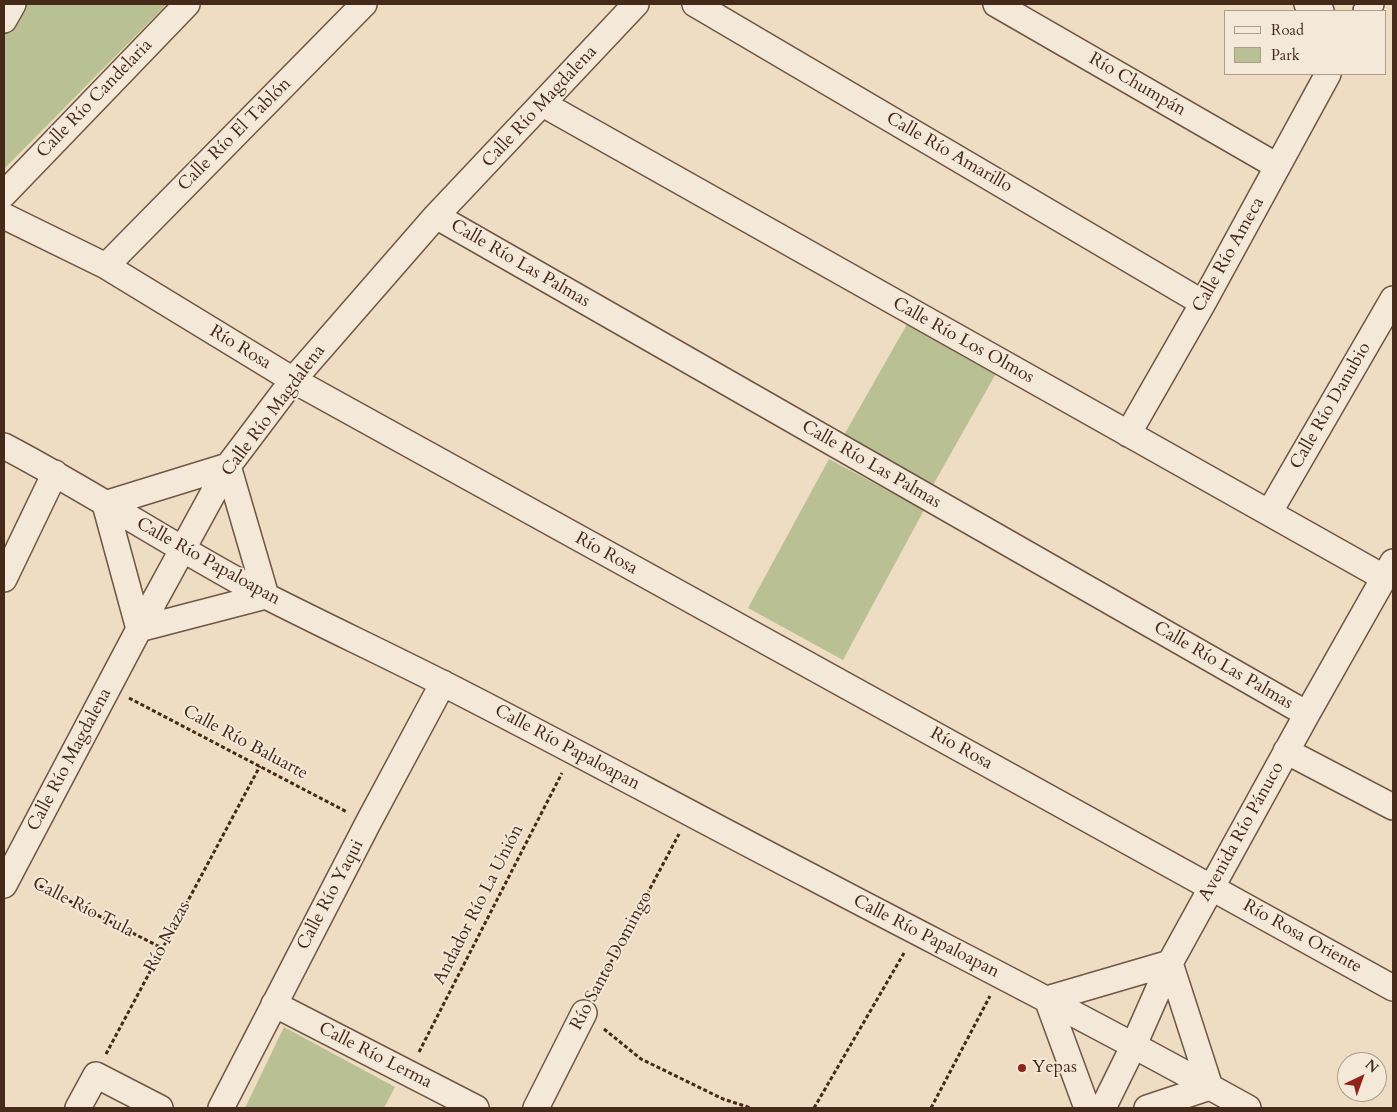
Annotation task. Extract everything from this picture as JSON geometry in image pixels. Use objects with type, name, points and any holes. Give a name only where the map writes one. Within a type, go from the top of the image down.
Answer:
[{"type":"street","points":[[4,20],[12,4]]},
{"type":"street","name":"Calle Río Candelaria","points":[[4,194],[187,4]]},
{"type":"street","name":"Calle Río El Tablón","points":[[106,266],[364,4]]},
{"type":"street","name":"Calle Río Magdalena","points":[[6,875],[228,466],[293,380],[436,216],[636,4]]},
{"type":"street","name":"Calle Río Amarillo","points":[[695,4],[1203,303]]},
{"type":"street","name":"Río Chumpán","points":[[996,4],[1277,166]]},
{"type":"street","points":[[1307,4],[1319,10]]},
{"type":"street","name":"Calle Río Ameca","points":[[1128,434],[1203,303],[1327,75]]},
{"type":"street","name":"Calle Río Los Olmos","points":[[543,104],[1269,513],[1388,570]]},
{"type":"street","name":"Río Rosa","points":[[4,216],[106,266],[293,380],[788,655],[1212,887]]},
{"type":"street","name":"Calle Río Las Palmas","points":[[436,216],[1307,714]]},
{"type":"street","name":"Calle Río Danubio","points":[[1269,513],[1393,300]]},
{"type":"street","name":"Calle Río Papaloapan","points":[[4,446],[55,473],[105,504],[266,596],[443,683],[573,750],[690,814],[1000,976],[1047,998],[1133,1047],[1248,1108]]},
{"type":"street","points":[[228,466],[266,596],[139,629],[105,504],[228,466]]},
{"type":"street","points":[[4,579],[55,473]]},
{"type":"street","name":"Avenida Río Pánuco","points":[[1102,1108],[1133,1047],[1170,963],[1388,570]]},
{"type":"street","name":"Calle Río Yaqui","points":[[221,1108],[368,823],[443,683]]},
{"type":"street","points":[[1286,751],[1393,807]]},
{"type":"street","name":"Río Rosa Oriente","points":[[1212,887],[1393,988]]},
{"type":"street","points":[[1087,1108],[1047,998],[1170,963],[1210,1087],[1147,1108]]},
{"type":"street","name":"Calle Río Lerma","points":[[274,1004],[476,1108]]},
{"type":"street","name":"Río Santo Domingo","points":[[536,1108],[584,1013]]},
{"type":"street","points":[[78,1108],[96,1075],[160,1108]]},
{"type":"path","name":"Calle Río Baluarte","points":[[108,688],[368,823]]},
{"type":"path","name":"Andador Río La Unión","points":[[408,1073],[573,750]]},
{"type":"path","name":"Río Nazas","points":[[96,1075],[260,766]]},
{"type":"path","name":"Río Santo Domingo","points":[[584,1013],[690,814]]},
{"type":"path","name":"Calle Río Tula","points":[[6,875],[162,948]]},
{"type":"path","points":[[814,1108],[916,932]]},
{"type":"path","points":[[931,1108],[1000,976]]},
{"type":"path","points":[[584,1013],[641,1059],[722,1098],[751,1108]]},
{"type":"green space","points":[[4,4],[167,4],[4,169]]},
{"type":"green space","points":[[910,319],[998,370],[933,485],[844,435]]},
{"type":"green space","points":[[829,459],[924,510],[843,660],[748,608]]},
{"type":"green space","points":[[284,1027],[395,1087],[384,1108],[245,1108]]},
{"type":"place","name":"Yepas","points":[[1022,1068]]}]
